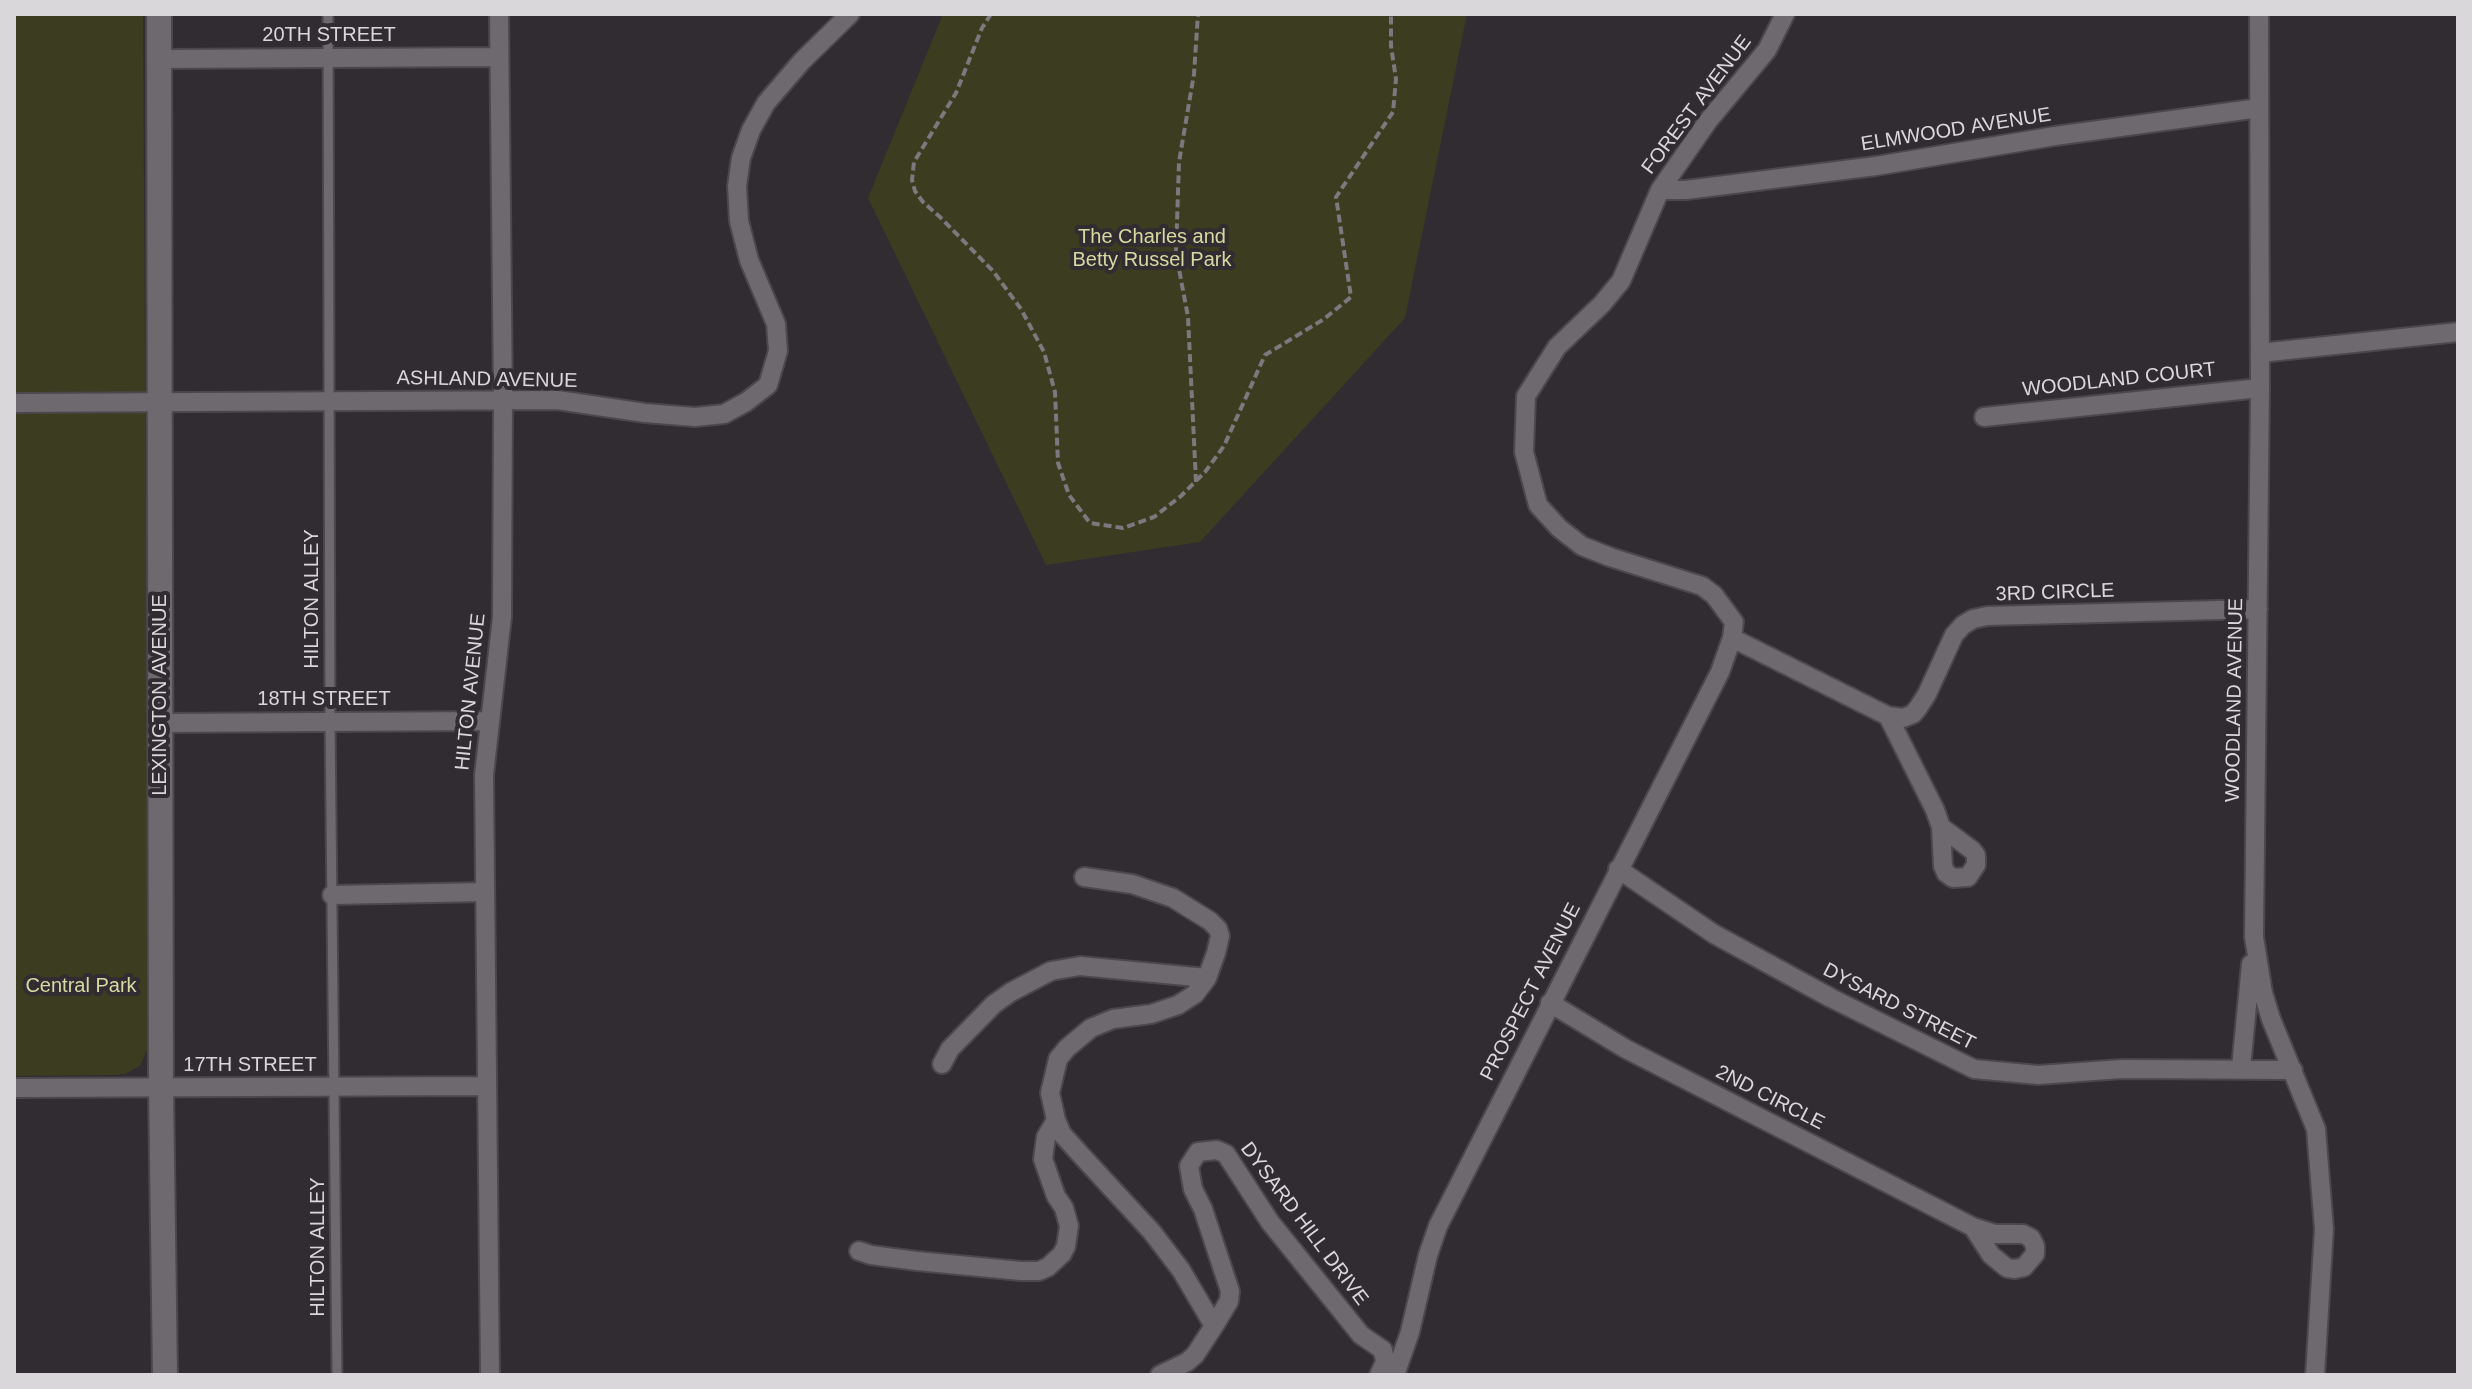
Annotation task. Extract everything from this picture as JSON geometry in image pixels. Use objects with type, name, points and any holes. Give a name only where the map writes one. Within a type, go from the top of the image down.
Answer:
[{"type":"street","name":"LEXINGTON AVENUE","points":[[159,14],[161,1086],[165,1375]]},
{"type":"street","name":"HILTON AVENUE","points":[[490,1375],[484,775],[502,617],[499,14]]},
{"type":"street","name":"ASHLAND AVENUE","points":[[14,403],[557,400],[645,413],[695,417],[724,414],[768,385],[778,351],[776,324],[749,260],[739,221],[737,186],[741,158],[751,130],[766,103],[802,61],[850,14]]},
{"type":"street","name":"FOREST AVENUE","points":[[1732,638],[1734,622],[1714,595],[1702,586],[1582,546],[1559,528],[1538,505],[1524,452],[1526,396],[1557,347],[1621,281],[1660,190],[1708,121],[1767,50],[1785,14]]},
{"type":"street","name":"WOODLAND AVENUE","points":[[2259,14],[2260,388],[2254,937],[2263,993],[2316,1129],[2324,1229],[2315,1375]]},
{"type":"street","name":"20TH STREET","points":[[159,59],[499,57]]},
{"type":"street","name":"ELMWOOD AVENUE","points":[[1660,190],[1686,190],[1876,166],[2055,136],[2259,108]]},
{"type":"street","points":[[2260,353],[2458,332]]},
{"type":"street","name":"WOODLAND COURT","points":[[1984,417],[2260,388]]},
{"type":"street","name":"3RD CIRCLE","points":[[1888,716],[1903,718],[1913,714],[1927,694],[1954,635],[1973,619],[1987,616],[2258,609]]},
{"type":"street","points":[[1732,638],[1888,716],[1941,827]]},
{"type":"street","name":"PROSPECT AVENUE","points":[[1395,1375],[1410,1332],[1438,1226],[1720,672],[1732,638]]},
{"type":"street","name":"18TH STREET","points":[[160,723],[488,721]]},
{"type":"street","name":"DYSARD STREET","points":[[1618,869],[1714,934],[1831,998],[1974,1069],[2038,1075],[2122,1069],[2293,1070]]},
{"type":"street","points":[[1084,877],[1132,884],[1173,898],[1218,929],[1220,936],[1216,953],[1207,978],[1195,994],[1178,1005],[1151,1014],[1113,1019],[1091,1028],[1058,1059],[1050,1093],[1062,1134],[1152,1232],[1181,1270],[1214,1326]]},
{"type":"street","points":[[332,895],[485,892]]},
{"type":"street","points":[[2241,1068],[2254,937]]},
{"type":"street","points":[[942,1064],[950,1049],[994,1004],[1051,971],[1080,966],[1207,978]]},
{"type":"street","name":"2ND CIRCLE","points":[[1550,1003],[1626,1049],[1973,1227]]},
{"type":"street","name":"17TH STREET","points":[[14,1088],[486,1086]]},
{"type":"street","points":[[859,1251],[917,1261],[1021,1271],[1039,1271],[1048,1267],[1062,1254],[1069,1226],[1043,1159],[1046,1137],[1056,1120]]},
{"type":"street","name":"DYSARD HILL DRIVE","points":[[1160,1375],[1195,1355],[1229,1301],[1230,1291],[1203,1209],[1193,1189],[1189,1166],[1198,1152],[1217,1150],[1226,1154],[1270,1222],[1361,1335],[1383,1350],[1385,1362],[1379,1375]]},
{"type":"lane","name":"HILTON ALLEY","points":[[328,14],[330,721],[337,1375]]},
{"type":"path","points":[[991,14],[982,28],[956,93],[914,162],[912,180],[923,202],[993,271],[1027,320],[1044,352],[1055,392],[1058,463],[1069,495],[1090,523],[1123,528],[1154,517],[1196,482],[1224,446],[1265,355],[1324,319],[1351,297],[1336,197],[1393,112],[1396,79],[1391,46],[1391,14]]},
{"type":"path","points":[[1196,482],[1188,317],[1176,253],[1179,162],[1194,74],[1198,14]]},
{"type":"green space","name":"Central Park","points":[[14,14],[143,14],[149,1045],[140,1066],[125,1074],[115,1075],[14,1076]]},
{"type":"green space","name":"The Charles and Betty Russel Park","points":[[943,14],[1467,14],[1405,318],[1200,542],[1046,565],[868,198]]}]
